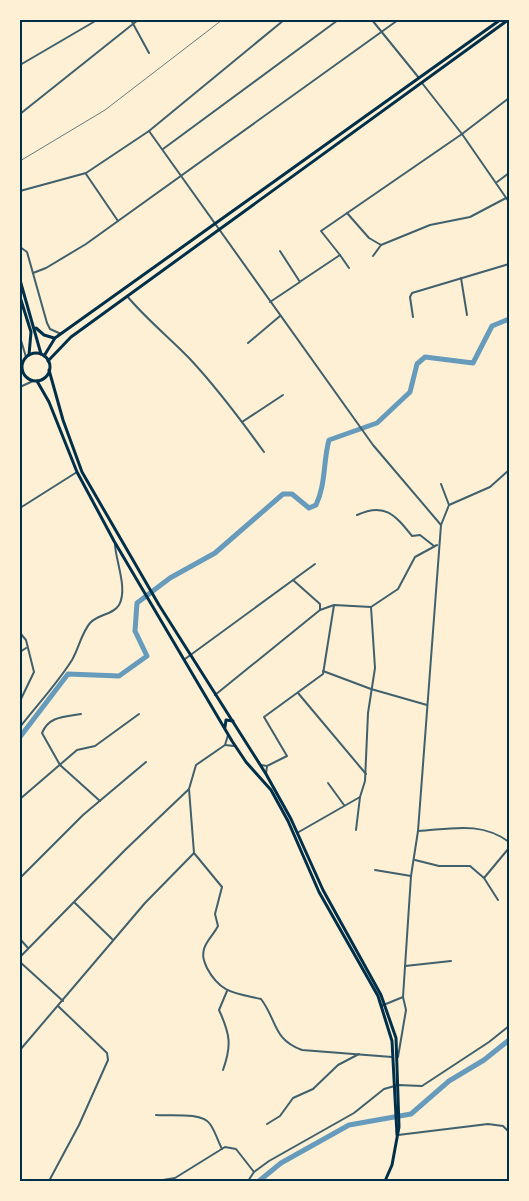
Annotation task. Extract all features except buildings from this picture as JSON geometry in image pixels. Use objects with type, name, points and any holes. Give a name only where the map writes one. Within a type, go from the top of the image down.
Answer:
[{"type":"main road","points":[[27,356],[42,355],[55,338],[500,20]]},
{"type":"main road","points":[[48,361],[71,336],[508,20]]},
{"type":"main road","points":[[20,280],[42,355],[48,361],[63,420],[82,472],[159,604],[266,774],[296,833],[319,892],[352,946],[383,1006],[396,1038],[398,1135],[392,1165],[385,1181]]},
{"type":"main road","points":[[20,297],[31,332],[27,356],[21,364],[25,376],[35,381],[52,410],[77,472],[114,541],[155,607],[237,748],[252,768],[268,784],[296,833]]},
{"type":"main road","points":[[35,328],[44,335],[55,338]]},
{"type":"main road","points":[[35,381],[45,378],[49,370]]},
{"type":"main road","points":[[225,727],[227,720],[235,723]]},
{"type":"main road","points":[[252,768],[258,770],[261,765]]},
{"type":"street","points":[[20,65],[97,20]]},
{"type":"street","points":[[131,20],[149,53]]},
{"type":"street","points":[[20,114],[138,20]]},
{"type":"street","points":[[20,191],[86,173],[149,130],[284,20]]},
{"type":"street","points":[[162,149],[338,20]]},
{"type":"street","points":[[372,20],[419,78]]},
{"type":"street","points":[[33,273],[46,268],[182,177],[398,20]]},
{"type":"street","points":[[422,83],[462,134],[497,182],[509,202]]},
{"type":"street","points":[[349,268],[321,231],[462,134],[509,98]]},
{"type":"street","points":[[149,130],[372,444],[441,525]]},
{"type":"street","points":[[86,173],[118,221]]},
{"type":"street","points":[[497,182],[509,173]]},
{"type":"street","points":[[373,256],[381,245],[430,225],[470,217],[506,198]]},
{"type":"street","points":[[347,212],[369,238],[381,245]]},
{"type":"street","points":[[20,247],[27,252],[47,323],[50,329],[61,334]]},
{"type":"street","points":[[280,251],[300,282]]},
{"type":"street","points":[[270,302],[340,255]]},
{"type":"street","points":[[413,316],[410,297],[412,293],[509,264]]},
{"type":"street","points":[[460,278],[467,315]]},
{"type":"street","points":[[127,296],[146,319],[188,358],[221,394],[264,452]]},
{"type":"street","points":[[248,343],[280,316]]},
{"type":"street","points":[[20,336],[27,356]]},
{"type":"street","points":[[20,388],[35,381]]},
{"type":"street","points":[[242,422],[283,396]]},
{"type":"street","points":[[449,505],[490,487],[508,471]]},
{"type":"street","points":[[20,508],[77,472]]},
{"type":"street","points":[[237,748],[231,744],[225,745],[196,765],[189,789],[194,853],[222,887],[215,914],[218,926],[204,948],[203,959],[211,976],[227,991],[261,999],[277,1031],[285,1041],[294,1047],[302,1050],[396,1057],[406,1010],[403,997],[411,876],[418,831],[438,545],[441,525],[449,505],[441,484]]},
{"type":"street","points":[[357,515],[370,509],[394,514],[412,536],[420,535],[434,546]]},
{"type":"street","points":[[20,727],[72,660],[82,636],[91,622],[101,614],[114,610],[119,604],[122,591],[114,541]]},
{"type":"street","points":[[215,695],[320,610],[334,605],[371,607],[398,589],[415,557],[438,545]]},
{"type":"street","points":[[185,659],[315,564]]},
{"type":"street","points":[[293,580],[320,604],[320,610]]},
{"type":"street","points":[[261,765],[267,766],[287,756],[264,717],[323,674],[334,605]]},
{"type":"street","points":[[356,830],[360,797],[366,774],[371,688],[375,668],[371,607]]},
{"type":"street","points":[[20,633],[26,640],[34,672],[20,701]]},
{"type":"street","points":[[20,652],[27,647]]},
{"type":"street","points":[[323,671],[427,705]]},
{"type":"street","points":[[298,693],[366,774]]},
{"type":"street","points":[[81,714],[52,719],[46,724],[42,733],[60,765],[100,801]]},
{"type":"street","points":[[20,799],[77,750],[95,746],[139,714]]},
{"type":"street","points":[[225,745],[228,733]]},
{"type":"street","points":[[20,878],[100,801],[146,762]]},
{"type":"street","points":[[266,774],[267,766]]},
{"type":"street","points":[[328,783],[342,799],[344,805]]},
{"type":"street","points":[[20,957],[75,903],[124,850],[189,789]]},
{"type":"street","points":[[296,833],[360,797]]},
{"type":"street","points":[[418,831],[472,827],[497,833],[509,842]]},
{"type":"street","points":[[484,878],[509,848]]},
{"type":"street","points":[[20,1050],[113,940],[194,853]]},
{"type":"street","points":[[414,860],[439,866],[470,866],[484,878],[498,900]]},
{"type":"street","points":[[375,870],[411,876]]},
{"type":"street","points":[[75,903],[113,940]]},
{"type":"street","points":[[20,939],[28,948]]},
{"type":"street","points":[[406,966],[451,961]]},
{"type":"street","points":[[20,962],[63,1001]]},
{"type":"street","points":[[223,1070],[230,1051],[226,1026],[219,1010],[227,991]]},
{"type":"street","points":[[383,1006],[403,997]]},
{"type":"street","points":[[48,1181],[79,1125],[108,1060],[107,1053],[58,1006]]},
{"type":"street","points":[[248,1181],[254,1172],[269,1160],[354,1113],[384,1088],[396,1085],[422,1086],[489,1042],[509,1026]]},
{"type":"street","points":[[267,1124],[280,1116],[293,1098],[313,1089],[338,1065],[358,1054]]},
{"type":"street","points":[[156,1115],[185,1115],[205,1119],[210,1124],[222,1149]]},
{"type":"street","points":[[398,1135],[488,1124],[503,1126],[509,1132]]},
{"type":"street","points":[[158,1181],[175,1178],[226,1147],[236,1149],[254,1172]]},
{"type":"waterway","points":[[20,737],[68,674],[119,676],[147,656],[135,631],[137,603],[170,578],[215,553],[283,494],[292,494],[309,508],[316,505],[323,481],[329,440],[377,423],[410,392],[417,364],[425,357],[473,363],[492,326],[509,319]]},
{"type":"waterway","points":[[259,1181],[281,1163],[349,1125],[411,1114],[449,1081],[484,1060],[509,1040]]},
{"type":"railway","points":[[20,161],[105,110],[222,20]]}]
